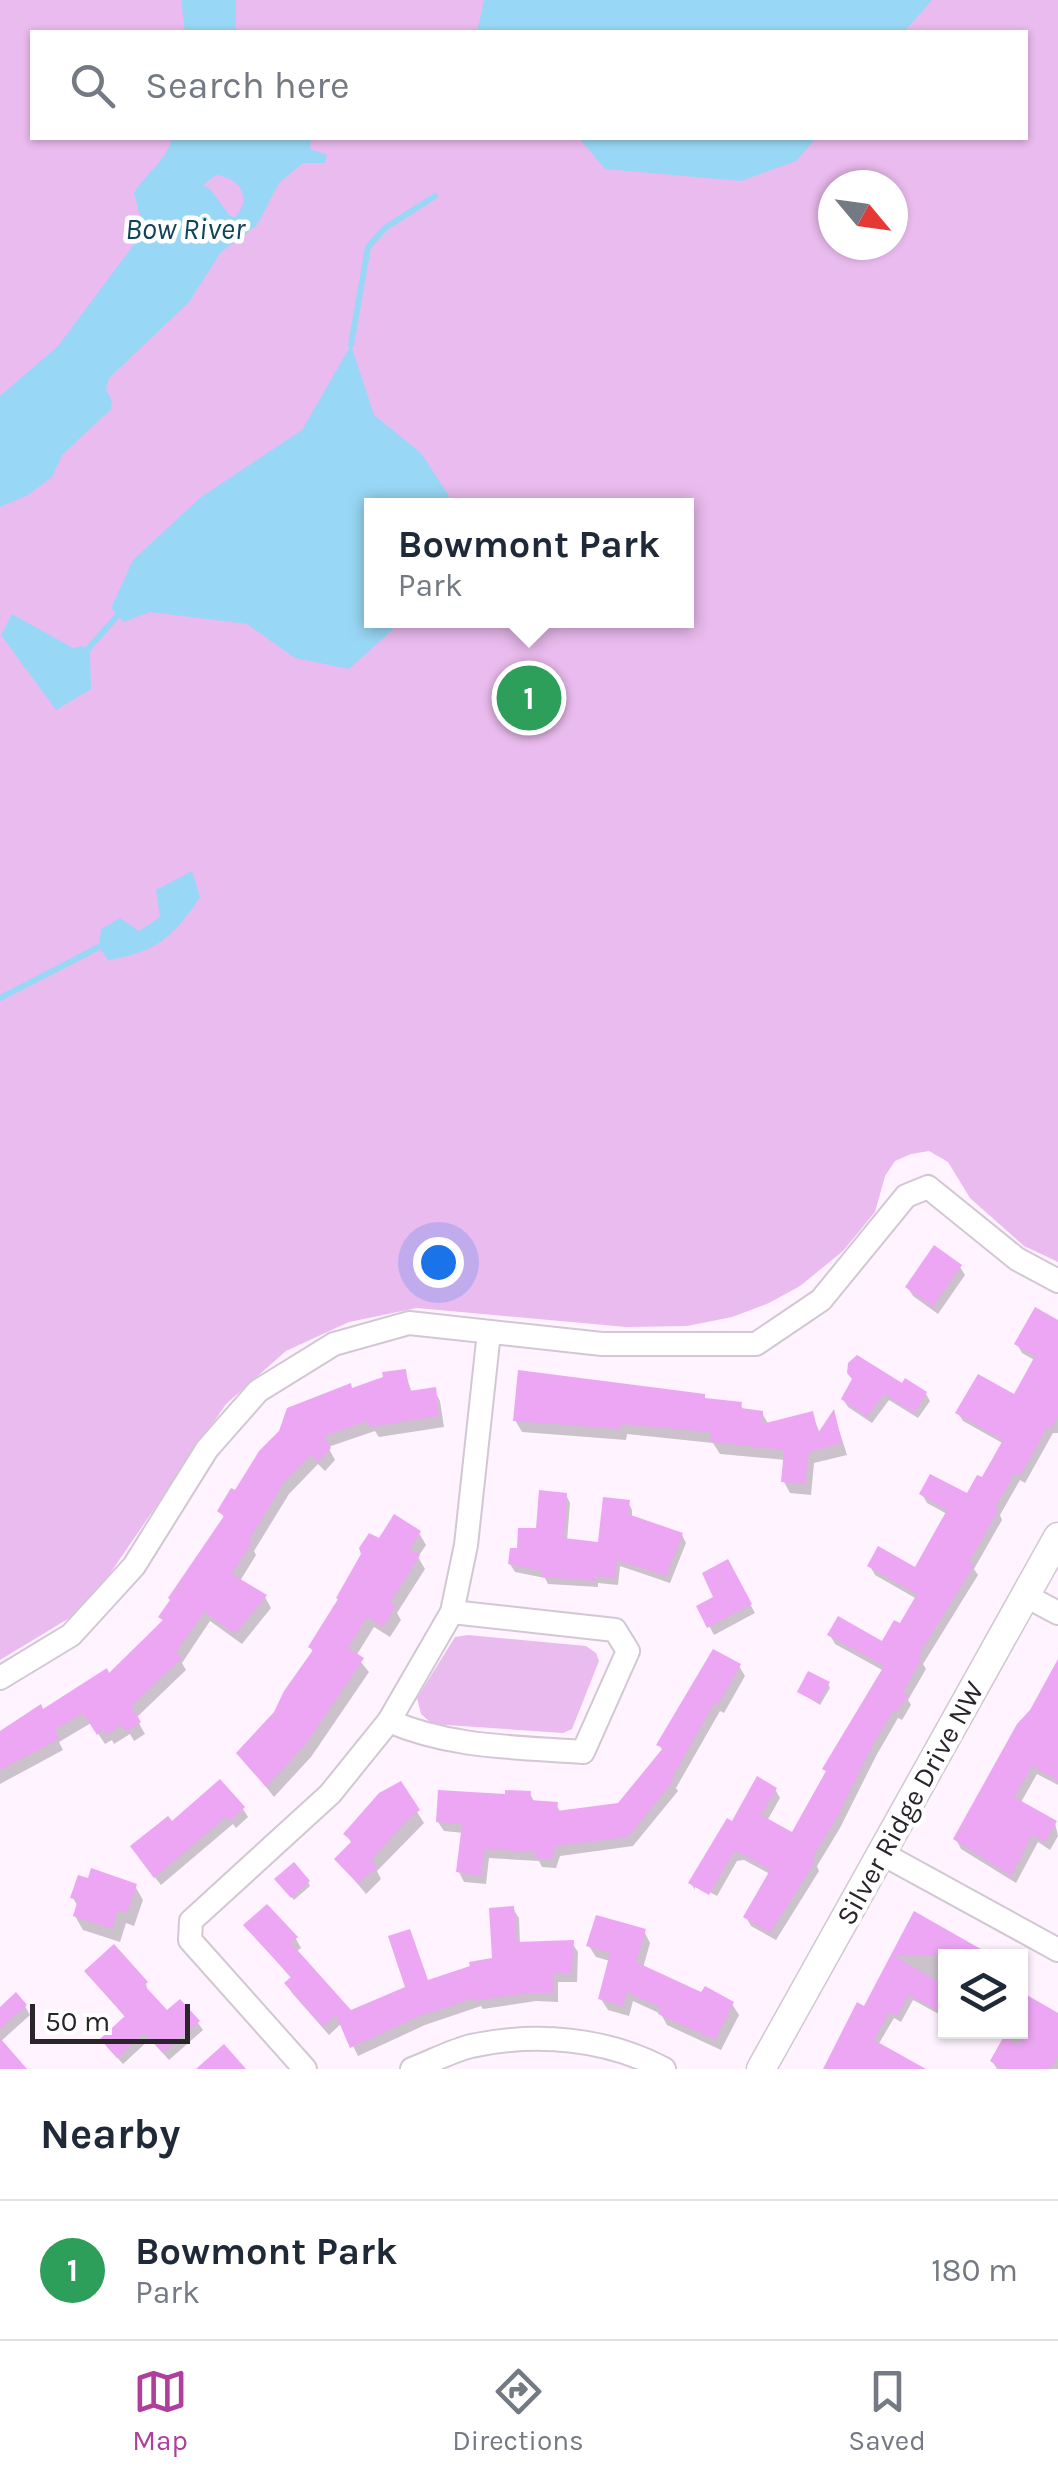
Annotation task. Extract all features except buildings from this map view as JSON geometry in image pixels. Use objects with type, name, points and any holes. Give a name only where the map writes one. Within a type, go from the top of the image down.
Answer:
[{"type":"street","points":[[0,1678],[71,1635],[134,1566],[206,1450],[258,1391],[334,1344],[408,1323],[602,1344],[756,1344],[822,1300],[906,1196],[928,1188],[1017,1259],[1058,1281]]},
{"type":"street","points":[[305,2069],[190,1940],[191,1921],[330,1794],[389,1721],[452,1612],[466,1545],[489,1332]]},
{"type":"street","name":"Silver Ridge Drive NW","points":[[761,2069],[1058,1537]]},
{"type":"street","points":[[1026,1596],[1058,1613]]},
{"type":"street","points":[[389,1721],[418,1734],[471,1744],[583,1752],[628,1650],[615,1630],[452,1612]]},
{"type":"street","points":[[881,1853],[1058,1950]]},
{"type":"street","points":[[412,2069],[470,2046],[536,2039],[582,2040],[664,2069]]},
{"type":"shaded area","points":[[0,0],[1058,0],[1058,1262],[1024,1246],[970,1198],[948,1162],[929,1151],[895,1161],[885,1176],[875,1212],[843,1251],[800,1286],[732,1317],[687,1326],[626,1327],[417,1308],[349,1322],[286,1351],[226,1404],[111,1572],[76,1614],[0,1660]]},
{"type":"shaded area","points":[[455,1637],[586,1646],[596,1653],[599,1661],[572,1729],[563,1733],[432,1724],[421,1714],[417,1698]]},
{"type":"water","points":[[181,0],[236,0],[236,30],[185,30]]},
{"type":"water","points":[[484,0],[932,0],[906,30],[477,30]]},
{"type":"water","name":"Bow River","points":[[171,140],[311,140],[310,149],[327,155],[325,163],[303,163],[279,183],[257,225],[221,252],[189,302],[109,378],[106,390],[112,401],[111,409],[62,455],[52,477],[28,495],[0,507],[0,396],[58,346],[144,231],[134,193],[161,160]],"holes":[[[216,175],[232,180],[243,196],[235,217],[203,185]]]},
{"type":"water","points":[[581,140],[814,140],[796,161],[741,181],[605,169]]},
{"type":"water","points":[[351,345],[374,415],[421,453],[449,496],[364,498],[364,628],[392,628],[391,631],[349,669],[295,658],[247,624],[150,612],[124,622],[111,608],[133,560],[201,497],[302,430]]},
{"type":"water","points":[[12,614],[73,648],[83,646],[90,653],[91,689],[56,710],[1,635]]},
{"type":"water","points":[[192,871],[200,897],[172,933],[139,953],[108,960],[99,947],[101,929],[120,918],[139,931],[160,917],[156,890]]},
{"type":"waterway","points":[[351,345],[368,247],[385,228],[435,196]]},
{"type":"waterway","points":[[87,650],[118,615]]},
{"type":"waterway","points":[[0,998],[99,947]]},
{"type":"place","name":"Bowmont Park","points":[[529,698]]}]
